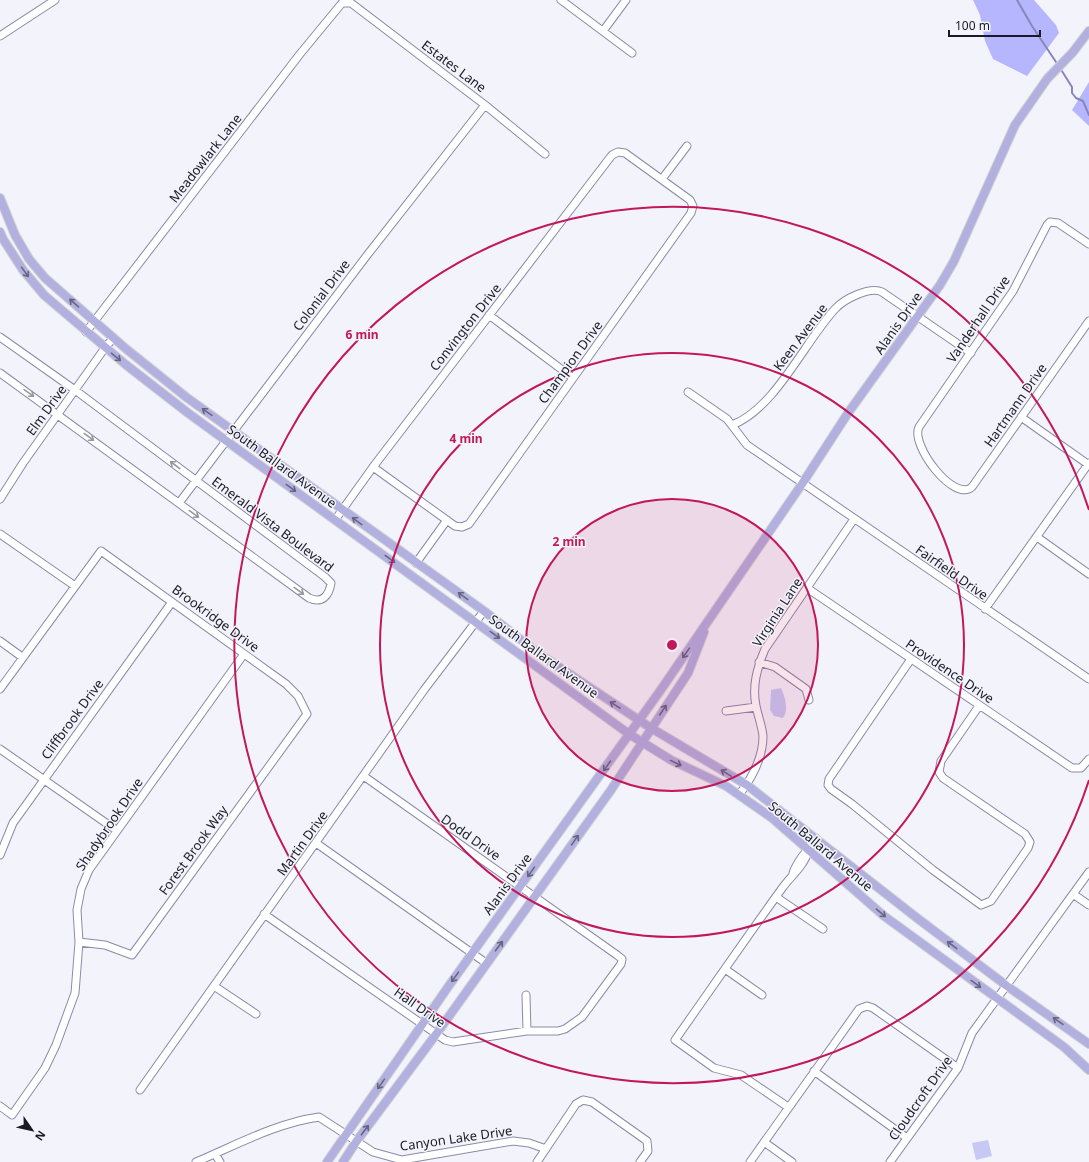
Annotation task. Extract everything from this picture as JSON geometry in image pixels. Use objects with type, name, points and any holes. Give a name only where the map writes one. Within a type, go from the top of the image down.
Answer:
[{"type":"main road","name":"Alanis Drive","points":[[327,1162],[472,954],[708,621],[848,414],[917,317],[954,261],[1015,125],[1047,79],[1073,52],[1089,31]]},
{"type":"main road","name":"South Ballard Avenue","points":[[0,198],[15,235],[29,259],[45,278],[114,338],[186,397],[484,611],[546,658],[638,720],[747,785],[917,918],[1089,1044]]},
{"type":"main road","name":"South Ballard Avenue","points":[[1,237],[28,276],[44,295],[105,348],[181,408],[476,621],[629,734],[671,760],[726,786],[772,818],[884,916],[997,1000],[1064,1047],[1089,1070]]},
{"type":"main road","name":"Alanis Drive","points":[[343,1162],[356,1142],[437,1034],[643,743],[651,728],[688,673],[695,659],[708,621]]},
{"type":"street","points":[[0,36],[55,0]]},
{"type":"street","points":[[562,0],[632,53]]},
{"type":"street","points":[[603,31],[626,0]]},
{"type":"street","name":"Estates Lane","points":[[346,2],[351,3],[486,105],[545,154]]},
{"type":"street","name":"Meadowlark Lane","points":[[86,332],[300,54],[342,3],[346,2]]},
{"type":"street","name":"Colonial Drive","points":[[179,503],[225,439],[368,254],[486,105]]},
{"type":"street","points":[[662,179],[687,146]]},
{"type":"street","name":"Convington Drive","points":[[335,520],[373,466],[612,155],[618,152],[625,153],[662,179]]},
{"type":"street","name":"Champion Drive","points":[[446,520],[455,526],[462,527],[469,524],[691,213],[693,206],[690,200],[662,179]]},
{"type":"street","name":"Vanderhall Drive","points":[[955,487],[942,477],[929,462],[917,434],[919,426],[1013,291],[1044,228],[1050,222],[1058,223],[1089,244]]},
{"type":"street","points":[[1,237],[15,235]]},
{"type":"street","name":"Keen Avenue","points":[[732,426],[745,421],[771,395],[836,308],[855,295],[878,290],[971,353]]},
{"type":"street","points":[[489,315],[573,378]]},
{"type":"street","name":"Hartmann Drive","points":[[955,487],[963,491],[972,487],[1089,321]]},
{"type":"street","name":"Emerald Vista Boulevard","points":[[0,337],[75,390],[325,577],[331,583],[330,592],[325,599],[316,601],[309,598],[0,373]]},
{"type":"street","name":"Elm Drive","points":[[0,499],[58,414],[105,348],[114,338]]},
{"type":"street","name":"Fairfield Drive","points":[[688,392],[732,426],[747,446],[1089,679]]},
{"type":"street","points":[[986,609],[1089,464],[1021,417]]},
{"type":"street","points":[[373,466],[446,520],[416,563]]},
{"type":"street","name":"Virginia Lane","points":[[739,795],[747,785],[758,766],[762,751],[763,736],[756,707],[755,677],[759,662],[765,649],[854,519]]},
{"type":"street","points":[[0,534],[75,586],[0,689]]},
{"type":"street","points":[[1037,538],[1089,574]]},
{"type":"street","name":"Brookridge Drive","points":[[75,586],[101,551],[286,684],[298,696],[307,714]]},
{"type":"street","name":"Providence Drive","points":[[807,588],[1072,768],[1081,768],[1089,759]]},
{"type":"street","name":"Cliffbrook Drive","points":[[0,855],[13,823],[172,602]]},
{"type":"street","name":"Martin Drive","points":[[140,1090],[264,914],[365,777],[424,690],[484,611]]},
{"type":"street","points":[[0,641],[22,657]]},
{"type":"street","name":"Shadybrook Drive","points":[[0,1106],[12,1115],[45,1068],[56,1045],[75,993],[79,942],[77,910],[81,889],[89,870],[116,830],[244,654]]},
{"type":"street","points":[[910,659],[829,779],[828,785],[831,789],[852,804],[933,870],[981,905],[991,901],[1028,848],[1030,842],[1025,834],[943,778],[939,772],[941,761],[980,706]]},
{"type":"street","points":[[759,662],[775,667],[806,689],[809,700]]},
{"type":"street","points":[[726,711],[756,707]]},
{"type":"street","name":"Forest Brook Way","points":[[79,942],[105,945],[132,955],[307,714]]},
{"type":"street","points":[[0,748],[116,830]]},
{"type":"street","name":"Dodd Drive","points":[[365,777],[521,886],[622,959]]},
{"type":"street","points":[[788,1107],[741,1075],[714,1068],[675,1040],[793,873],[796,863],[803,853],[808,850],[816,838]]},
{"type":"street","points":[[316,843],[486,964]]},
{"type":"street","name":"Cloudcroft Drive","points":[[890,1162],[958,1068],[972,1033],[1008,986],[1089,872]]},
{"type":"street","points":[[1073,894],[1089,905]]},
{"type":"street","points":[[776,897],[824,929]]},
{"type":"street","name":"Hall Drive","points":[[264,914],[445,1040],[453,1042],[527,1031],[558,1031],[574,1024],[582,1017],[621,964],[622,959]]},
{"type":"street","points":[[725,969],[762,995]]},
{"type":"street","points":[[214,986],[256,1014]]},
{"type":"street","points":[[526,995],[527,1031]]},
{"type":"street","points":[[750,1162],[859,1009],[867,1006],[873,1008],[958,1068]]},
{"type":"street","points":[[814,1072],[907,1138]]},
{"type":"street","points":[[537,1162],[576,1104],[583,1100],[592,1102],[644,1139],[649,1146],[648,1151],[640,1162]]},
{"type":"street","name":"Canyon Lake Drive","points":[[196,1162],[279,1126],[299,1120],[319,1117],[345,1136],[380,1156],[402,1161],[513,1141],[529,1143],[546,1149]]},
{"type":"street","points":[[764,1142],[792,1162]]},
{"type":"street","points":[[215,1154],[220,1162]]},
{"type":"shaded area","points":[[973,0],[1034,0],[1056,25],[1059,33],[1027,76],[993,59],[985,41],[980,15]]},
{"type":"shaded area","points":[[1089,82],[1089,126],[1072,110]]},
{"type":"shaded area","points":[[781,688],[785,699],[786,708],[783,718],[774,716],[770,710],[771,690]]},
{"type":"shaded area","points":[[988,1140],[992,1156],[976,1160],[972,1143]]},
{"type":"waterway","points":[[1017,0],[1058,65]]},
{"type":"waterway","points":[[1060,68],[1072,87],[1072,93],[1076,98],[1083,101],[1089,115]]}]
